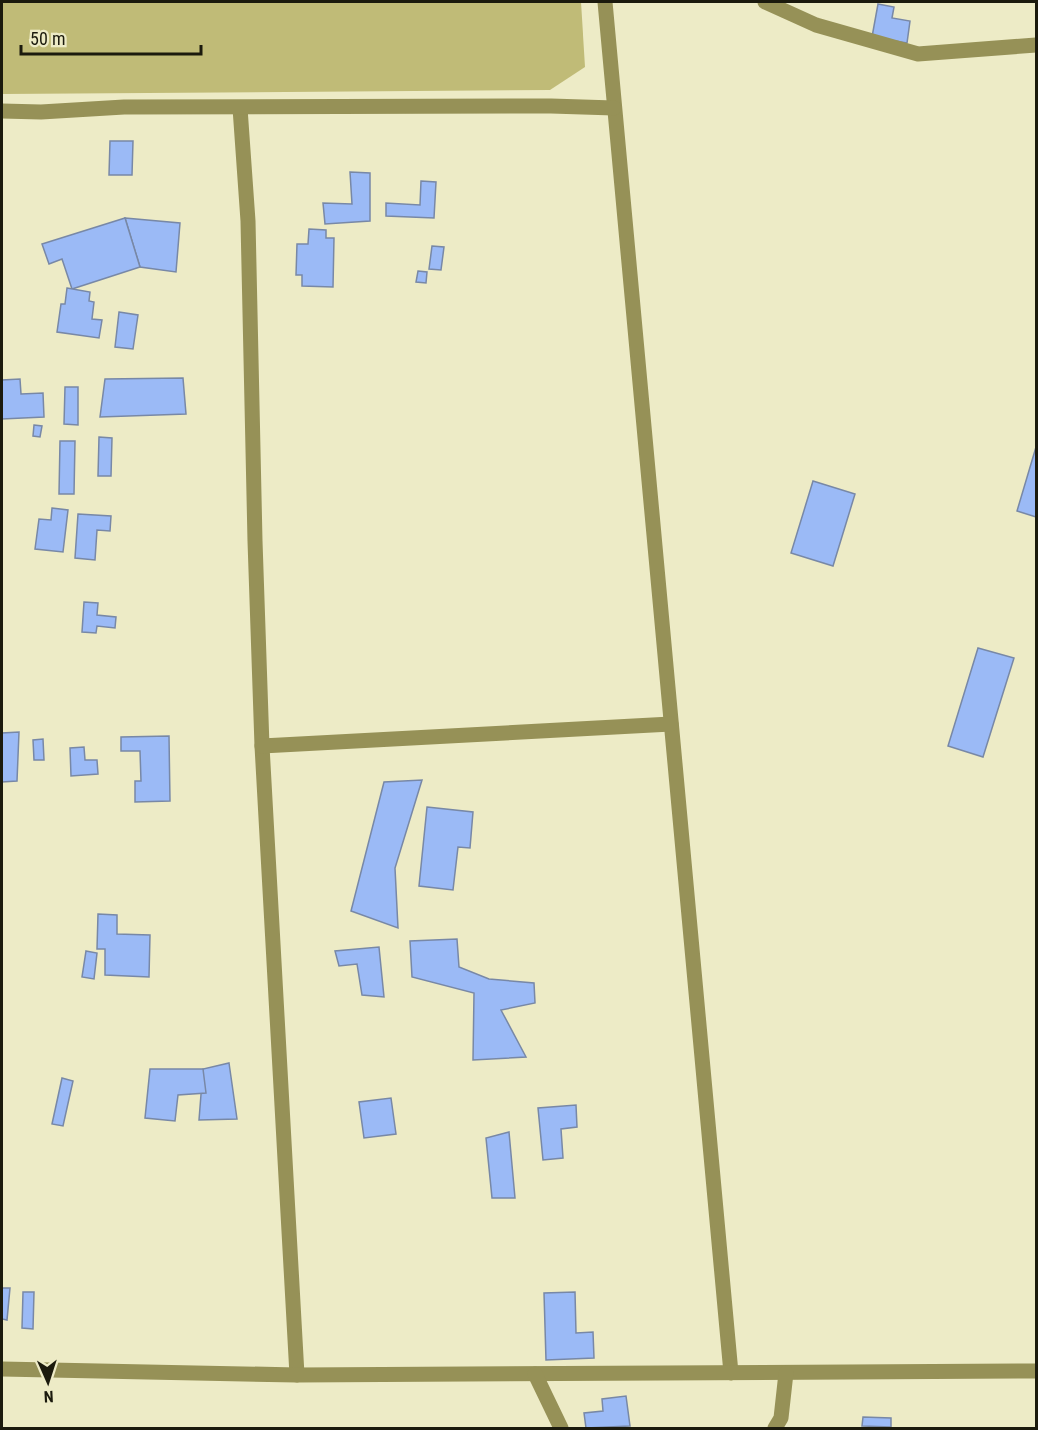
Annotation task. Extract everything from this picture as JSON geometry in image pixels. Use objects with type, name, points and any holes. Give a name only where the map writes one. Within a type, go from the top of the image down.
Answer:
[{"type":"street","points":[[605,2],[731,1373]]},
{"type":"street","points":[[765,2],[816,26],[918,54],[1036,45]]},
{"type":"street","points":[[2,111],[41,112],[124,107],[551,106],[614,108]]},
{"type":"street","points":[[240,108],[248,221],[262,746],[297,1375]]},
{"type":"street","points":[[262,746],[671,724]]},
{"type":"street","points":[[2,1369],[297,1375],[1036,1371]]},
{"type":"street","points":[[775,1428],[781,1418],[786,1373]]},
{"type":"street","points":[[535,1374],[561,1428]]},
{"type":"shaded area","points":[[2,2],[581,2],[585,67],[550,90],[2,94]]},
{"type":"building","points":[[878,4],[894,7],[892,18],[910,21],[907,43],[872,37]]},
{"type":"building","points":[[110,141],[133,141],[132,175],[109,175]]},
{"type":"building","points":[[350,172],[370,173],[370,221],[325,224],[323,203],[352,204]]},
{"type":"building","points":[[421,181],[436,182],[434,218],[386,216],[386,203],[420,205]]},
{"type":"building","points":[[125,218],[180,223],[176,272],[140,267]]},
{"type":"building","points":[[125,218],[140,267],[72,289],[62,259],[49,264],[42,244]]},
{"type":"building","points":[[309,229],[326,230],[326,238],[334,238],[333,287],[302,286],[302,275],[296,275],[297,244],[308,244]]},
{"type":"building","points":[[432,246],[444,247],[441,270],[429,269]]},
{"type":"building","points":[[418,271],[427,272],[426,283],[416,282]]},
{"type":"building","points":[[67,288],[90,292],[89,301],[94,302],[92,319],[102,320],[99,338],[57,332],[61,304],[65,304]]},
{"type":"building","points":[[119,312],[138,315],[133,349],[115,347]]},
{"type":"building","points":[[183,378],[186,414],[100,417],[105,379]]},
{"type":"building","points":[[20,379],[21,394],[43,393],[44,417],[2,419],[2,380]]},
{"type":"building","points":[[65,387],[78,387],[78,425],[64,424]]},
{"type":"building","points":[[34,425],[42,426],[40,437],[33,436]]},
{"type":"building","points":[[99,437],[112,438],[111,476],[98,476]]},
{"type":"building","points":[[60,441],[75,441],[74,494],[59,494]]},
{"type":"building","points":[[1036,447],[1036,517],[1017,511]]},
{"type":"building","points":[[813,481],[855,494],[833,566],[791,553]]},
{"type":"building","points":[[52,508],[68,510],[63,552],[35,549],[39,519],[51,520]]},
{"type":"building","points":[[78,514],[111,516],[110,531],[97,530],[95,560],[75,558]]},
{"type":"building","points":[[84,602],[98,603],[97,615],[116,617],[115,628],[97,626],[96,633],[82,632]]},
{"type":"building","points":[[978,648],[1014,658],[983,757],[948,746]]},
{"type":"building","points":[[19,732],[17,781],[2,782],[2,733]]},
{"type":"building","points":[[169,736],[170,801],[135,802],[135,781],[141,781],[140,751],[121,751],[121,737]]},
{"type":"building","points":[[43,739],[44,760],[34,760],[33,740]]},
{"type":"building","points":[[84,747],[85,760],[97,760],[98,774],[71,776],[70,748]]},
{"type":"building","points":[[422,780],[395,868],[398,928],[351,911],[384,782]]},
{"type":"building","points":[[427,807],[473,812],[470,848],[458,847],[453,890],[419,886]]},
{"type":"building","points":[[98,914],[117,915],[117,934],[150,935],[149,977],[105,975],[105,949],[97,949]]},
{"type":"building","points":[[457,939],[459,967],[489,979],[534,983],[535,1003],[501,1010],[526,1057],[473,1060],[474,993],[412,977],[410,941]]},
{"type":"building","points":[[379,947],[384,997],[362,995],[357,964],[339,966],[335,951]]},
{"type":"building","points":[[86,951],[97,953],[94,979],[82,977]]},
{"type":"building","points":[[229,1063],[237,1119],[199,1120],[203,1069]]},
{"type":"building","points":[[150,1069],[203,1069],[206,1093],[178,1095],[175,1121],[145,1118]]},
{"type":"building","points":[[62,1078],[73,1081],[63,1126],[52,1124]]},
{"type":"building","points":[[391,1098],[396,1134],[364,1138],[359,1102]]},
{"type":"building","points":[[576,1105],[577,1127],[561,1129],[563,1158],[543,1160],[538,1108]]},
{"type":"building","points":[[509,1132],[515,1198],[492,1198],[486,1138]]},
{"type":"building","points":[[2,1288],[10,1288],[7,1320],[2,1319]]},
{"type":"building","points":[[23,1292],[34,1292],[33,1329],[22,1328]]},
{"type":"building","points":[[575,1292],[576,1333],[593,1332],[594,1358],[546,1360],[544,1293]]},
{"type":"building","points":[[626,1396],[630,1426],[586,1428],[584,1413],[603,1411],[602,1399]]},
{"type":"building","points":[[863,1417],[891,1418],[891,1427],[862,1426]]}]
